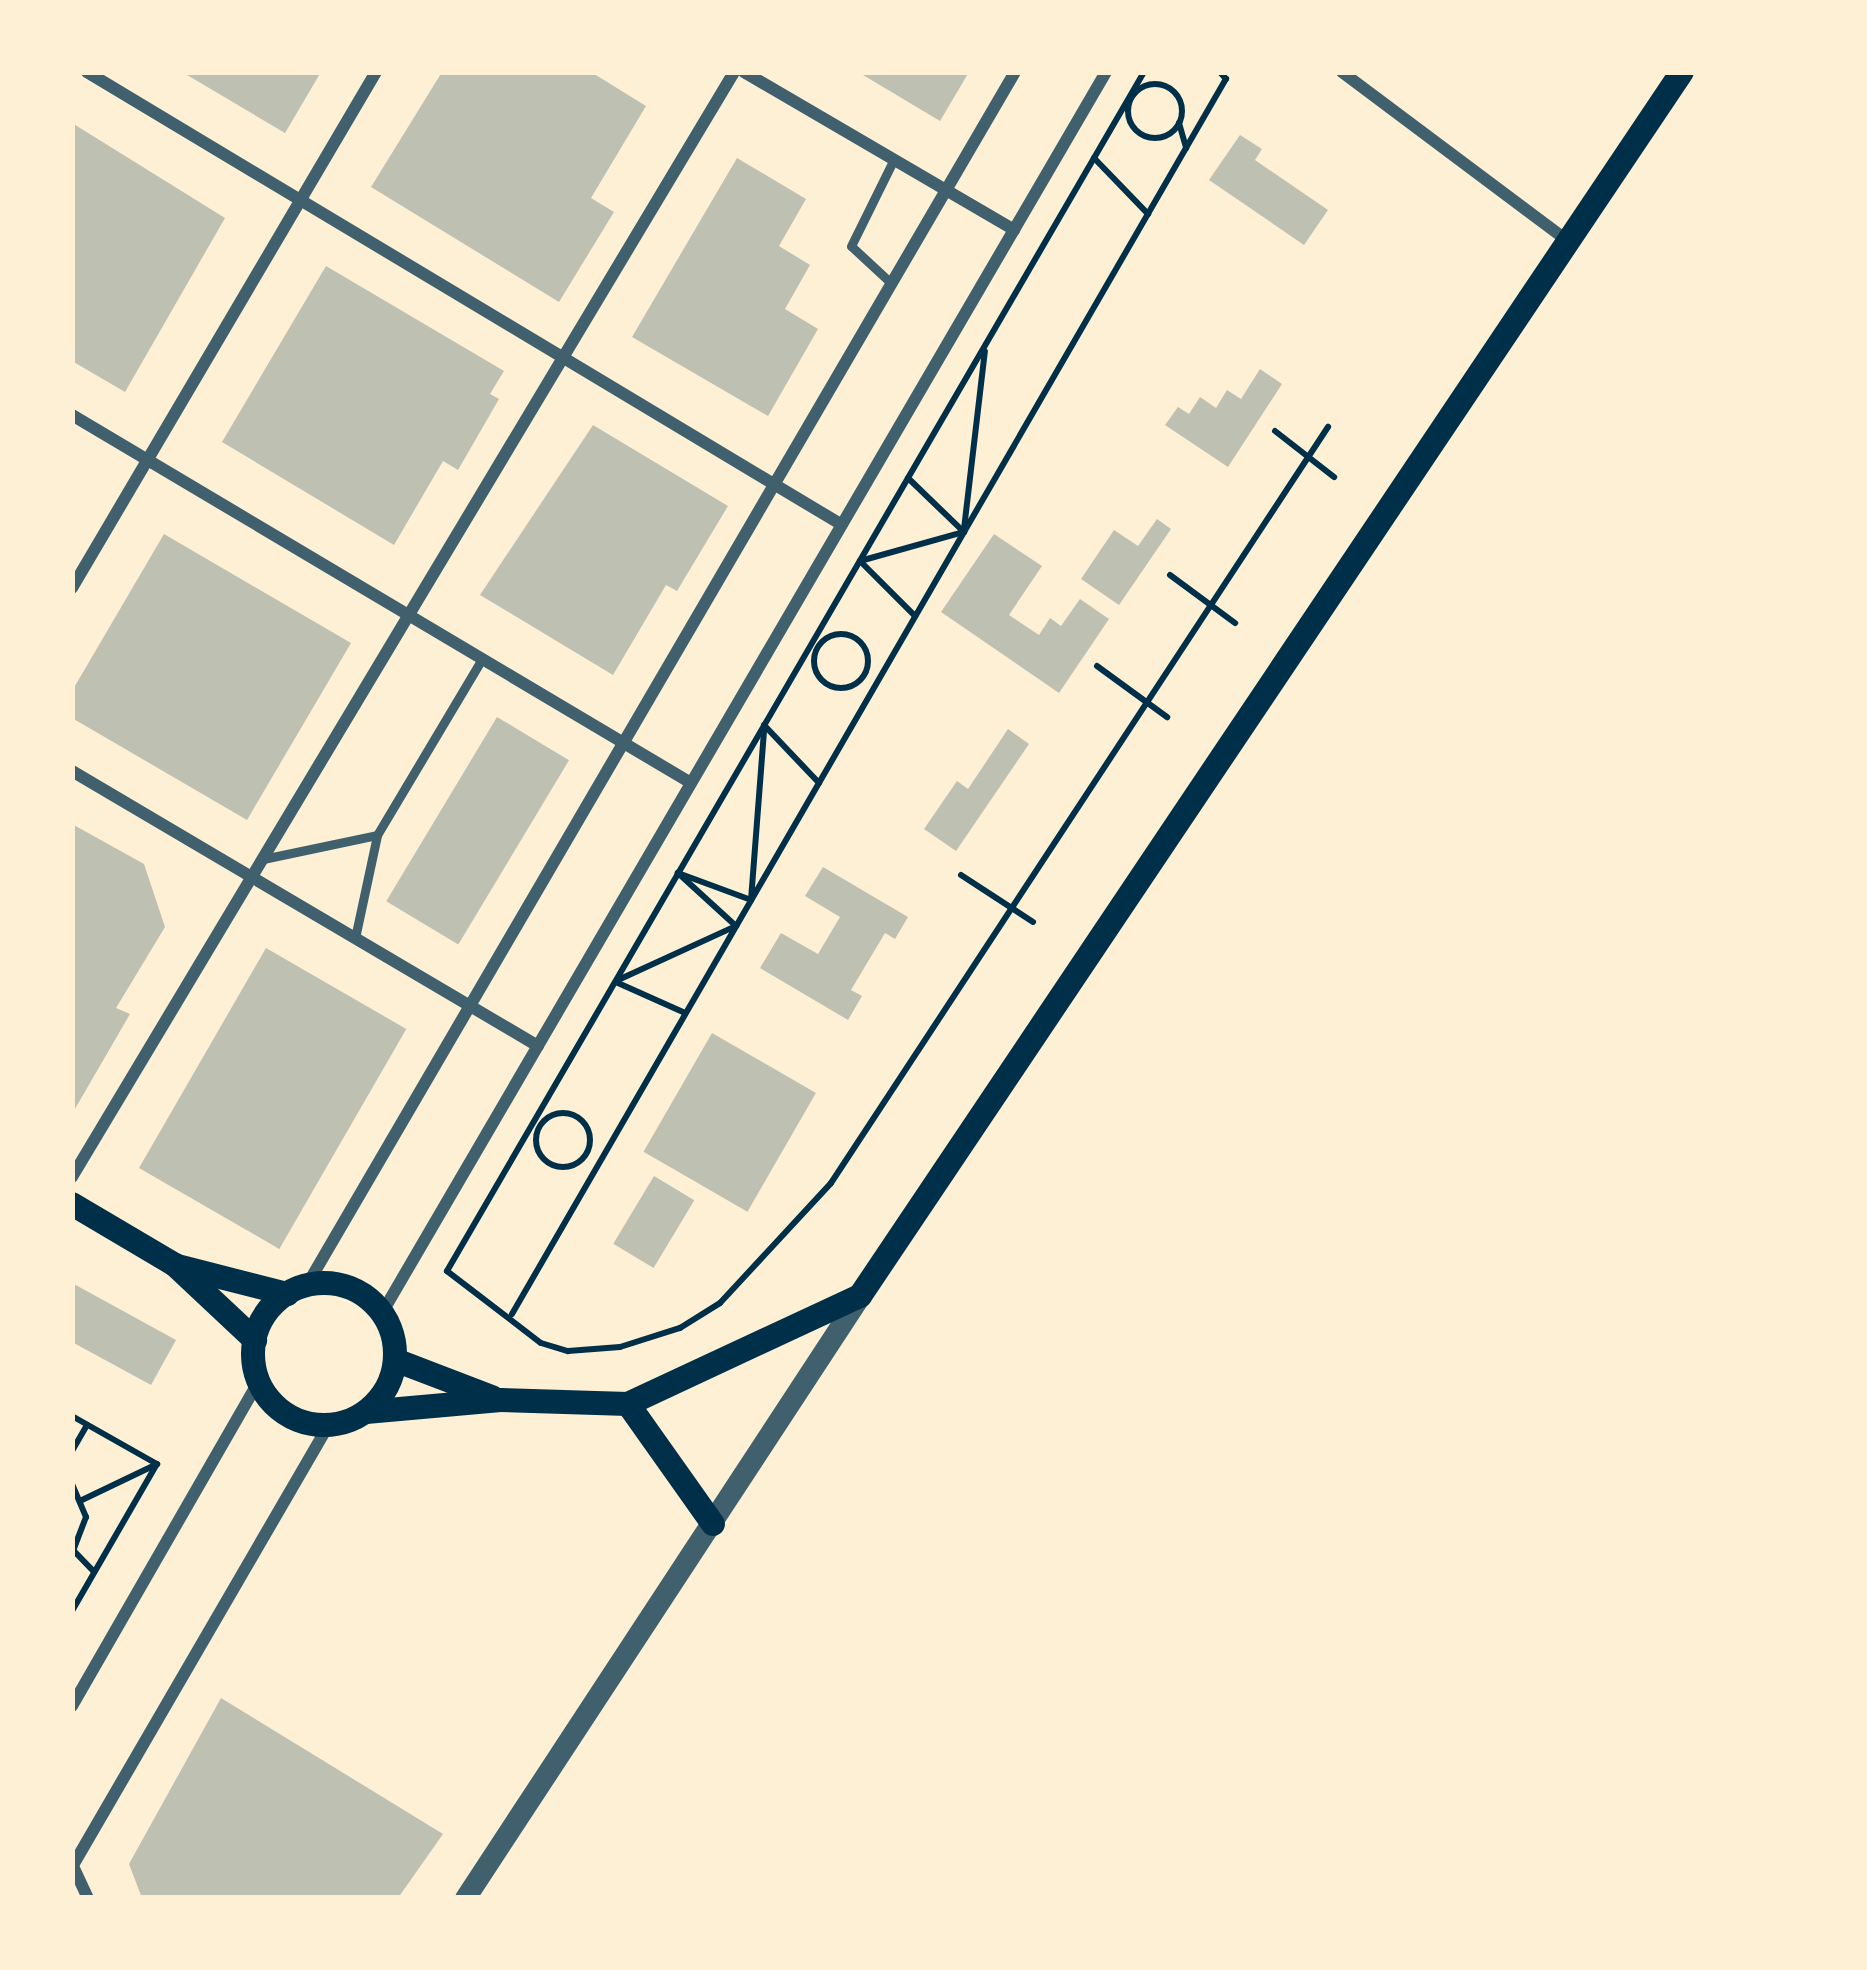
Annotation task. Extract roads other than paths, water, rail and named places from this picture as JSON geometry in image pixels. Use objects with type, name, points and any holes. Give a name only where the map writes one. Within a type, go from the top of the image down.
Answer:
[{"type":"main road","points":[[72,1204],[175,1265],[255,1340],[258,1382],[279,1410],[328,1426],[366,1412],[500,1400],[628,1404],[860,1296],[1564,238],[1682,72]]},
{"type":"main road","points":[[175,1265],[297,1289],[349,1287],[382,1313],[395,1360],[366,1412]]},
{"type":"main road","points":[[255,1340],[297,1289]]},
{"type":"main road","points":[[395,1360],[500,1400]]},
{"type":"main road","points":[[628,1404],[713,1524]]},
{"type":"street","points":[[87,72],[842,525]]},
{"type":"street","points":[[72,588],[376,72]]},
{"type":"street","points":[[72,1177],[734,72]]},
{"type":"street","points":[[744,72],[1014,230]]},
{"type":"street","points":[[297,1289],[470,1006],[1015,72]]},
{"type":"street","points":[[382,1313],[1106,72]]},
{"type":"street","points":[[1342,72],[1564,238]]},
{"type":"street","points":[[72,415],[691,783]]},
{"type":"street","points":[[72,771],[538,1046]]},
{"type":"street","points":[[465,1898],[860,1296]]},
{"type":"street","points":[[72,1706],[258,1382]]},
{"type":"street","points":[[88,1898],[72,1865],[328,1426]]},
{"type":"lane","points":[[891,284],[851,246],[893,161]]},
{"type":"lane","points":[[355,938],[377,835],[482,658]]},
{"type":"lane","points":[[263,859],[377,835]]}]
